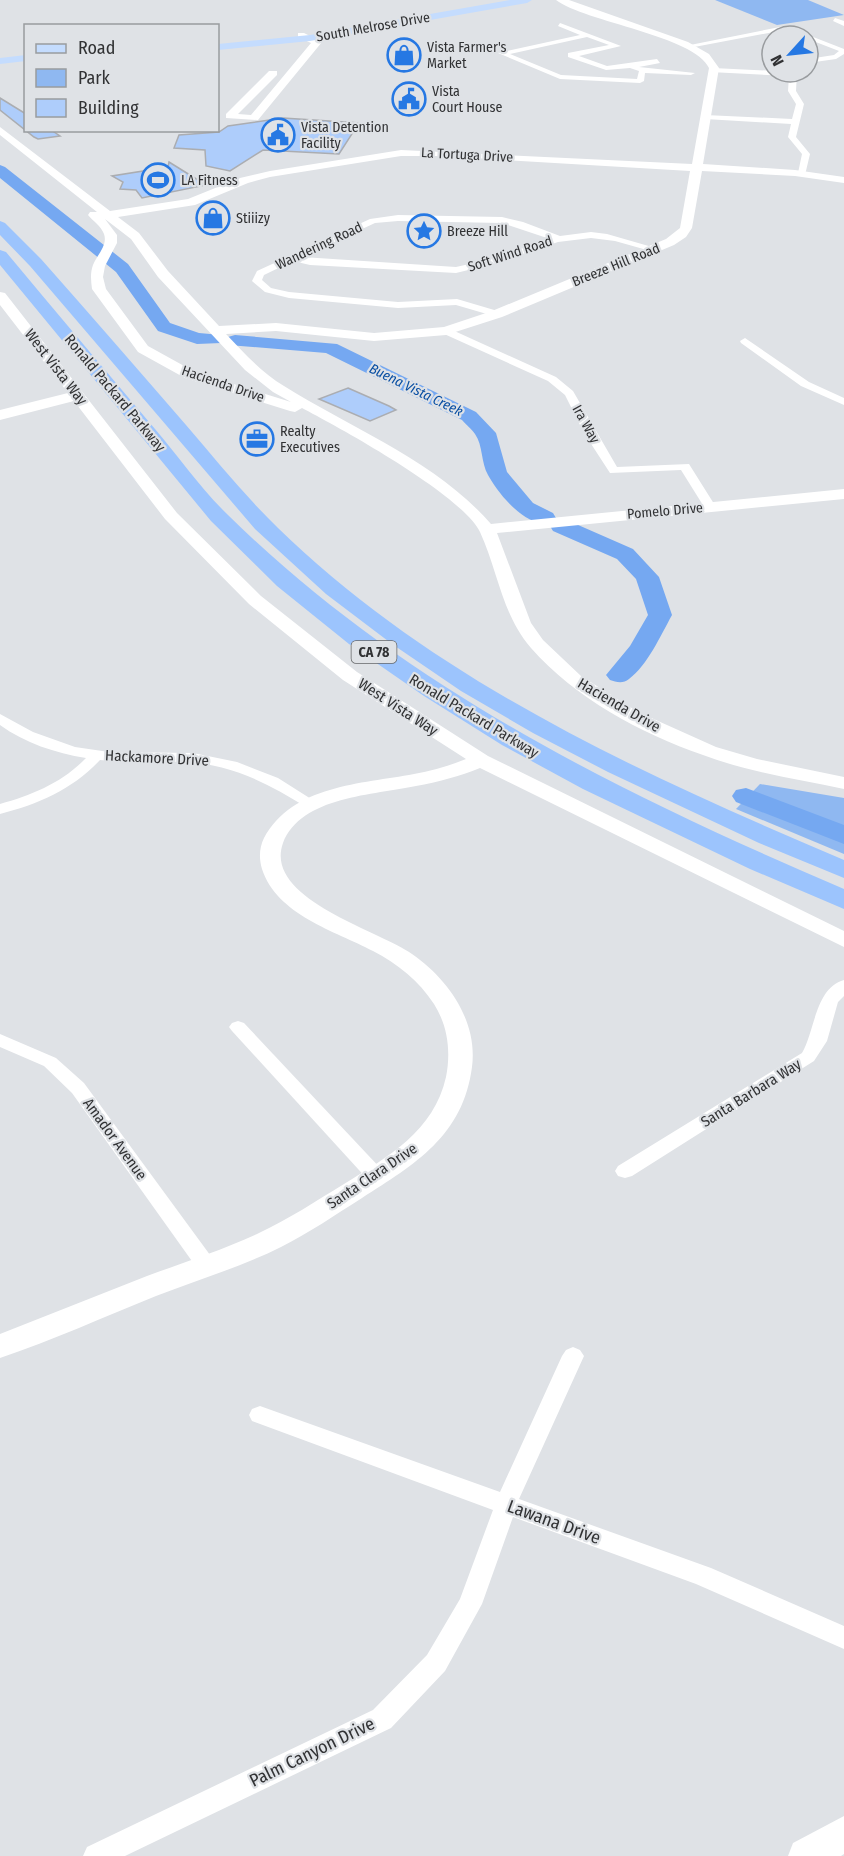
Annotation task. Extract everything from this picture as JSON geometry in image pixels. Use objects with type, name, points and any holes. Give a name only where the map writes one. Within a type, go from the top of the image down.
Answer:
[{"type":"highway","points":[[2,209],[39,253],[46,274]]},
{"type":"highway","name":"Ronald Packard Parkway","points":[[0,226],[46,274],[251,512],[309,568],[361,609],[404,641],[493,698],[619,769],[758,834],[844,870]]},
{"type":"highway","name":"Ronald Packard Parkway","points":[[3,260],[218,517],[290,587],[344,630],[446,700],[562,769],[712,842],[844,900]]},
{"type":"main road","name":"South Melrose Drive","points":[[306,36],[503,0]]},
{"type":"main road","name":"South Melrose Drive","points":[[219,45],[306,36],[527,0]]},
{"type":"main road","points":[[0,61],[24,58]]},
{"type":"main road","points":[[0,67],[24,63]]},
{"type":"street","points":[[560,0],[689,46],[703,53],[712,63],[713,70],[760,72]]},
{"type":"street","points":[[835,20],[844,24]]},
{"type":"street","points":[[560,25],[617,46],[571,55]]},
{"type":"street","points":[[689,46],[785,28],[844,51],[836,57],[820,59]]},
{"type":"street","points":[[588,35],[502,53],[560,77],[640,81],[644,71]]},
{"type":"street","points":[[278,68],[255,94],[239,105],[230,116],[254,118],[317,42],[306,36],[291,51]]},
{"type":"street","points":[[823,41],[834,40]]},
{"type":"street","points":[[542,44],[604,68],[614,69],[657,61]]},
{"type":"street","points":[[631,66],[644,71],[691,73]]},
{"type":"street","name":"Breeze Hill Road","points":[[215,330],[276,327],[374,338],[446,331],[497,314],[670,242],[682,234],[686,228],[713,70]]},
{"type":"street","points":[[792,84],[792,91],[800,104],[792,138],[806,154],[802,173]]},
{"type":"street","points":[[705,117],[796,122]]},
{"type":"street","name":"Hacienda Drive","points":[[0,130],[101,215],[111,234],[112,241],[98,266],[96,279],[99,289],[143,349],[190,375],[306,412],[364,436]]},
{"type":"street","name":"Hacienda Drive","points":[[0,143],[101,215],[135,236],[162,274],[257,373],[304,405],[334,418],[364,436],[453,495],[487,529],[522,624],[537,644],[574,680],[631,716],[709,751],[753,764],[844,783]]},
{"type":"street","name":"La Tortuga Drive","points":[[101,215],[191,202],[244,180],[270,174],[401,153],[802,173],[844,180]]},
{"type":"street","name":"Wandering Road","points":[[497,314],[457,302],[398,305],[289,295],[268,290],[257,280],[260,273],[292,258],[368,223],[388,219],[502,220],[520,224],[559,239]]},
{"type":"street","name":"Soft Wind Road","points":[[292,258],[310,262],[456,270],[476,267],[559,239],[578,235],[603,235],[654,249]]},
{"type":"street","name":"West Vista Way","points":[[0,296],[171,516],[210,558],[255,600],[350,676],[481,760],[844,940]]},
{"type":"street","name":"Ira Way","points":[[446,331],[552,379],[569,393],[614,471],[685,466],[710,507]]},
{"type":"street","points":[[745,341],[805,384],[842,400]]},
{"type":"street","points":[[223,387],[250,382],[257,373]]},
{"type":"street","points":[[0,415],[78,395]]},
{"type":"street","name":"Pomelo Drive","points":[[487,529],[844,494]]},
{"type":"street","name":"Hackamore Drive","points":[[0,718],[21,733],[48,744],[98,755],[202,759],[228,764],[264,776],[311,804]]},
{"type":"street","points":[[0,809],[48,794],[67,784],[98,755]]},
{"type":"street","name":"Santa Clara Drive","points":[[0,1346],[269,1240],[414,1151],[445,1113],[458,1083],[461,1044],[458,1023],[444,998],[420,970],[380,944],[300,904],[282,888],[272,870],[270,852],[273,841],[281,828],[293,815],[311,804],[346,792],[448,772],[481,760]]},
{"type":"street","name":"Santa Barbara Way","points":[[625,1172],[808,1057],[818,1041],[830,1000],[844,986]]},
{"type":"street","points":[[238,1027],[376,1176]]},
{"type":"street","name":"Amador Avenue","points":[[0,1040],[50,1062],[78,1088],[206,1265]]},
{"type":"street","name":"Palm Canyon Drive","points":[[96,1856],[382,1719],[436,1663],[470,1605],[506,1504],[573,1356]]},
{"type":"street","name":"Lawana Drive","points":[[260,1415],[703,1576],[844,1638]]},
{"type":"street","points":[[806,1856],[844,1834]]},
{"type":"green space","points":[[715,0],[808,0],[844,15],[784,24],[775,24]]},
{"type":"green space","points":[[760,784],[844,798],[844,854],[736,809]]},
{"type":"building","points":[[0,98],[24,113],[24,129],[0,110]]},
{"type":"building","name":"Vista Detention Facility","points":[[283,118],[359,123],[339,154],[263,150],[230,171],[206,166],[205,150],[174,148],[179,135],[219,132],[228,126]]},
{"type":"building","points":[[28,132],[54,132],[60,136],[38,139]]},
{"type":"building","name":"LA Fitness","points":[[169,162],[206,185],[142,198],[136,190],[120,189],[123,182],[112,176],[168,167]]},
{"type":"building","points":[[348,388],[396,410],[370,421],[319,399]]},
{"type":"waterway","name":"Buena Vista Creek","points":[[0,170],[101,252]]},
{"type":"waterway","name":"Buena Vista Creek","points":[[108,256],[122,268],[164,327],[197,338],[214,339]]},
{"type":"waterway","name":"Buena Vista Creek","points":[[235,341],[330,348],[469,416],[486,433],[497,473],[525,508],[545,518]]},
{"type":"waterway","name":"Buena Vista Creek","points":[[561,526],[625,554],[647,577],[660,615],[641,649],[619,675]]},
{"type":"waterway","name":"Buena Vista Creek","points":[[746,796],[844,835]]},
{"type":"place","name":"Vista Farmer's Market","points":[[404,55]]},
{"type":"place","name":"Vista Court House","points":[[409,99]]},
{"type":"place","name":"Vista Detention Facility","points":[[278,135]]},
{"type":"place","name":"LA Fitness","points":[[158,180]]},
{"type":"place","name":"Stiiizy","points":[[213,218]]},
{"type":"place","name":"Breeze Hill","points":[[424,231]]},
{"type":"place","name":"Realty Executives","points":[[257,439]]}]
